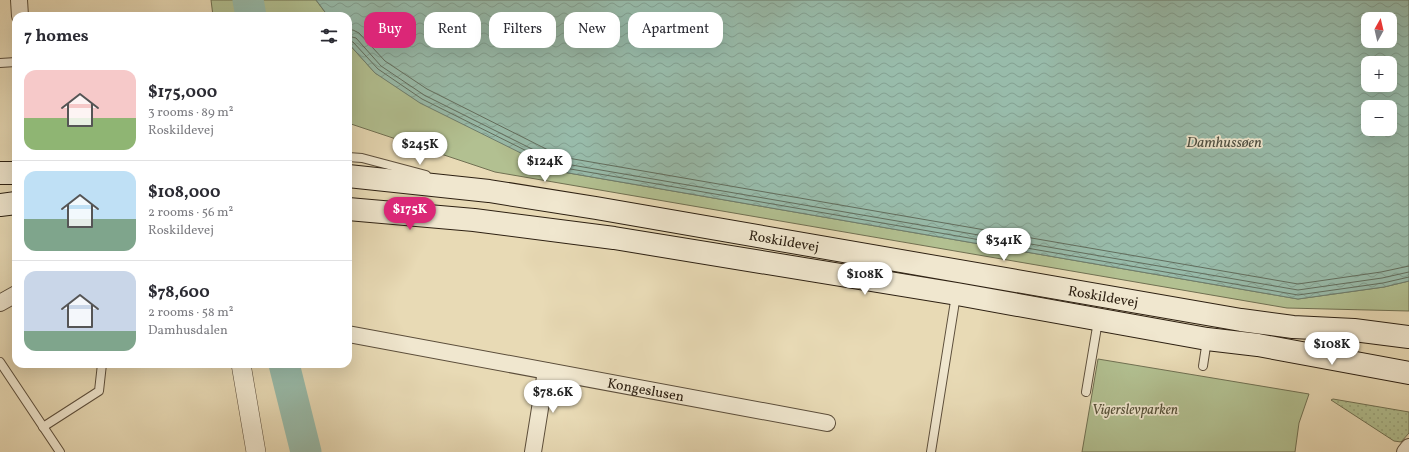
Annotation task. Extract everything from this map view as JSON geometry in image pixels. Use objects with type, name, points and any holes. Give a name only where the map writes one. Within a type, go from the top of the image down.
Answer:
[{"type":"main road","points":[[0,173],[12,173]]},
{"type":"main road","name":"Roskildevej","points":[[352,176],[488,191],[1241,320],[1293,327],[1354,330],[1409,338]]},
{"type":"main road","points":[[0,205],[12,204]]},
{"type":"main road","name":"Roskildevej","points":[[352,209],[474,220],[614,238],[957,294],[1207,339],[1258,345],[1409,373]]},
{"type":"main road","points":[[1258,345],[1352,351],[1409,358]]},
{"type":"street","points":[[19,0],[20,12]]},
{"type":"street","points":[[0,303],[12,296]]},
{"type":"street","name":"Kongeslusen","points":[[352,335],[827,423]]},
{"type":"street","points":[[242,368],[256,452]]},
{"type":"street","points":[[533,452],[546,371]]},
{"type":"street","points":[[1405,452],[1409,447]]},
{"type":"lane","points":[[0,63],[12,62]]},
{"type":"lane","points":[[352,157],[362,158],[488,191]]},
{"type":"lane","points":[[931,452],[957,294]]},
{"type":"lane","points":[[1086,392],[1098,320]]},
{"type":"lane","points":[[1203,366],[1207,339]]},
{"type":"lane","points":[[0,362],[60,452]]},
{"type":"lane","points":[[43,427],[99,391],[102,368]]},
{"type":"green space","points":[[211,0],[316,0],[325,12],[212,12]]},
{"type":"green space","points":[[352,47],[375,73],[557,171],[1298,299],[1384,287],[1409,281],[1409,311],[1287,308],[495,172],[352,124]]},
{"type":"green space","name":"Vigerslevparken","points":[[1098,359],[1309,394],[1299,423],[1295,452],[1082,452]]},
{"type":"green space","points":[[1333,399],[1409,412],[1409,433],[1401,442],[1394,441],[1331,400]]},
{"type":"water","name":"Damhussøen","points":[[316,0],[1409,0],[1409,281],[1384,287],[1298,299],[557,171],[420,103],[375,73],[352,47],[352,12],[325,12]]},
{"type":"waterway","points":[[248,0],[250,12]]},
{"type":"waterway","points":[[285,368],[306,452]]}]
